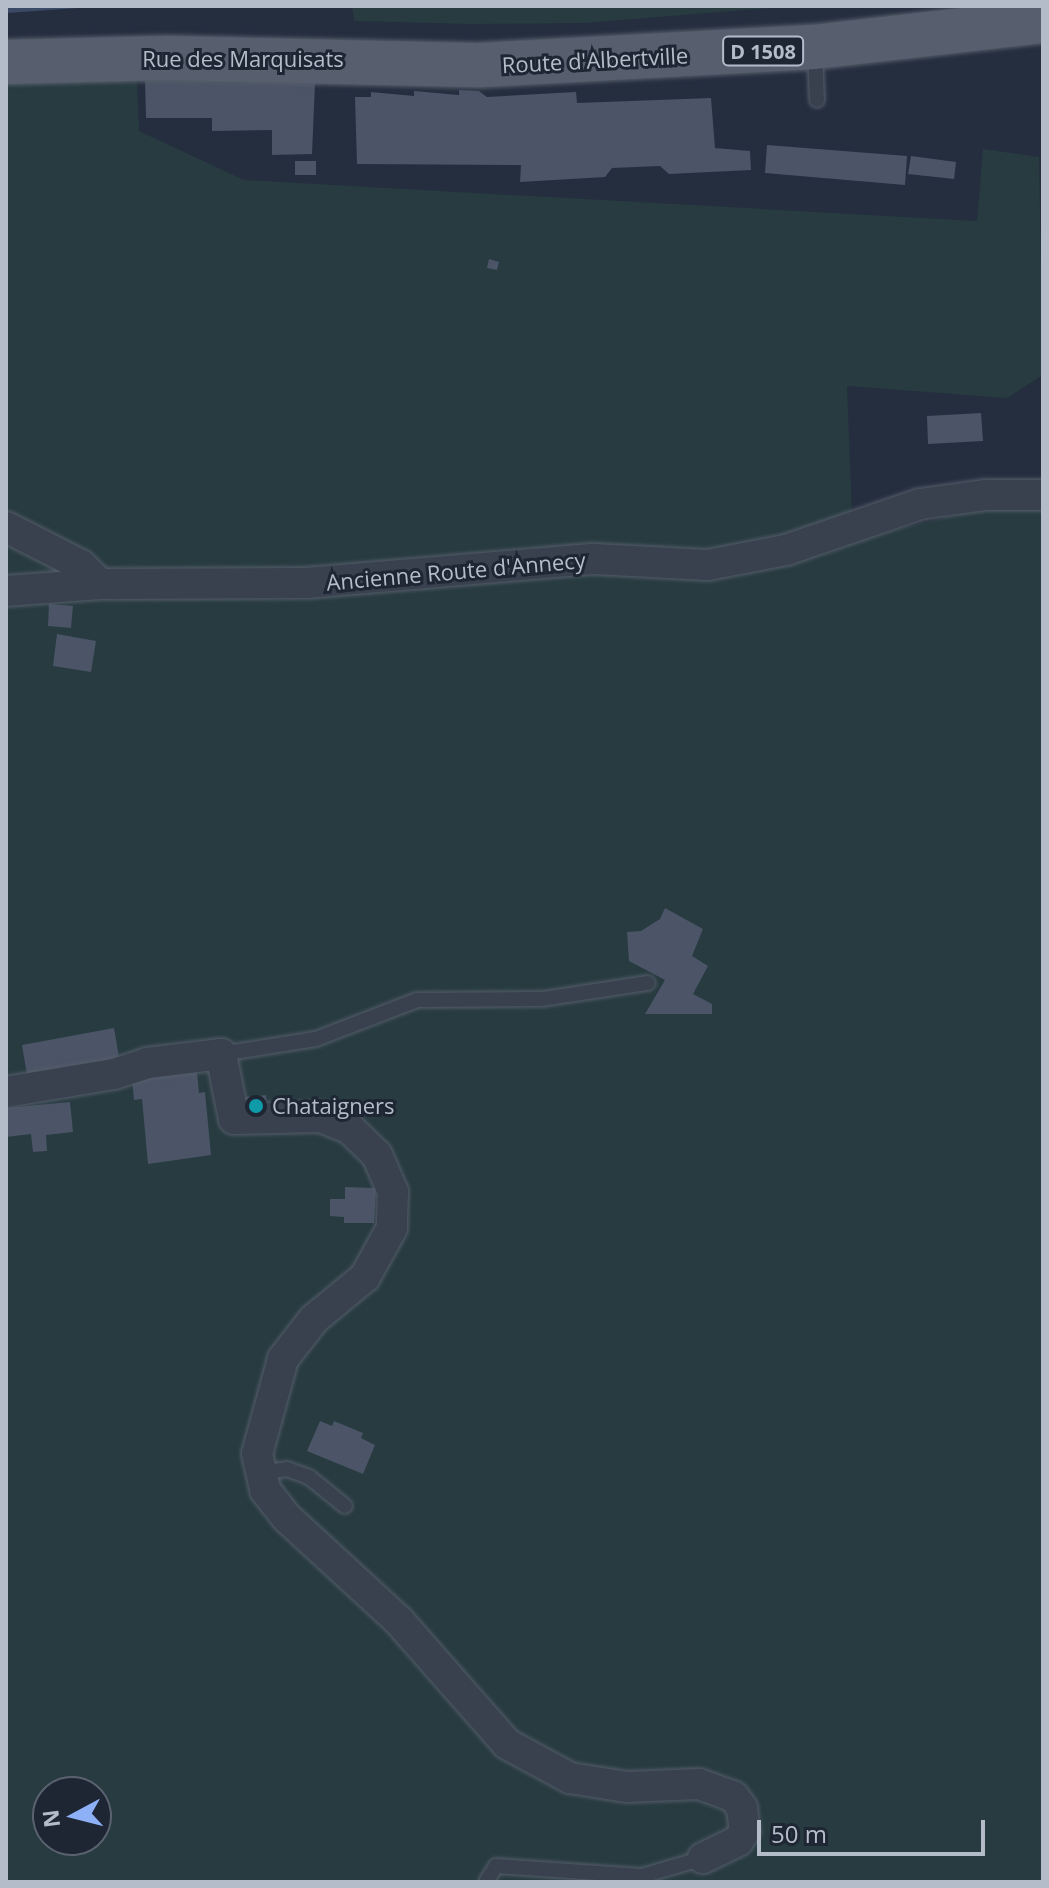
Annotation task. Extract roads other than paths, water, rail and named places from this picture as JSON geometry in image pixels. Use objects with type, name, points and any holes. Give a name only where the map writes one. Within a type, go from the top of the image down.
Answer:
[{"type":"main road","name":"Route d'Albertville","points":[[481,65],[814,47],[1043,21]]},
{"type":"main road","name":"Rue des Marquisats","points":[[6,62],[166,58],[481,65]]},
{"type":"street","name":"Ancienne Route d'Annecy","points":[[6,591],[100,584],[306,583],[594,559],[708,565],[786,550],[920,504],[1043,495]]},
{"type":"street","points":[[6,527],[81,565],[100,584]]},
{"type":"street","points":[[6,1092],[114,1074],[147,1063],[221,1054],[234,1119],[321,1117],[350,1129],[377,1155],[395,1208],[392,1228],[365,1277],[314,1319],[283,1359],[257,1454],[259,1473],[286,1517],[399,1621],[507,1744],[570,1778],[627,1787],[699,1784],[734,1797],[742,1808],[745,1831],[738,1841],[703,1858]]},
{"type":"lane","points":[[814,47],[817,100]]},
{"type":"lane","points":[[221,1054],[316,1039],[417,1000],[542,999],[648,983]]},
{"type":"lane","points":[[259,1473],[287,1469],[309,1477],[345,1506]]},
{"type":"lane","points":[[486,1882],[496,1866],[642,1876],[703,1858]]},
{"type":"water","points":[[6,6],[107,6],[6,13]]},
{"type":"place","name":"Chataigners","points":[[256,1106]]}]
